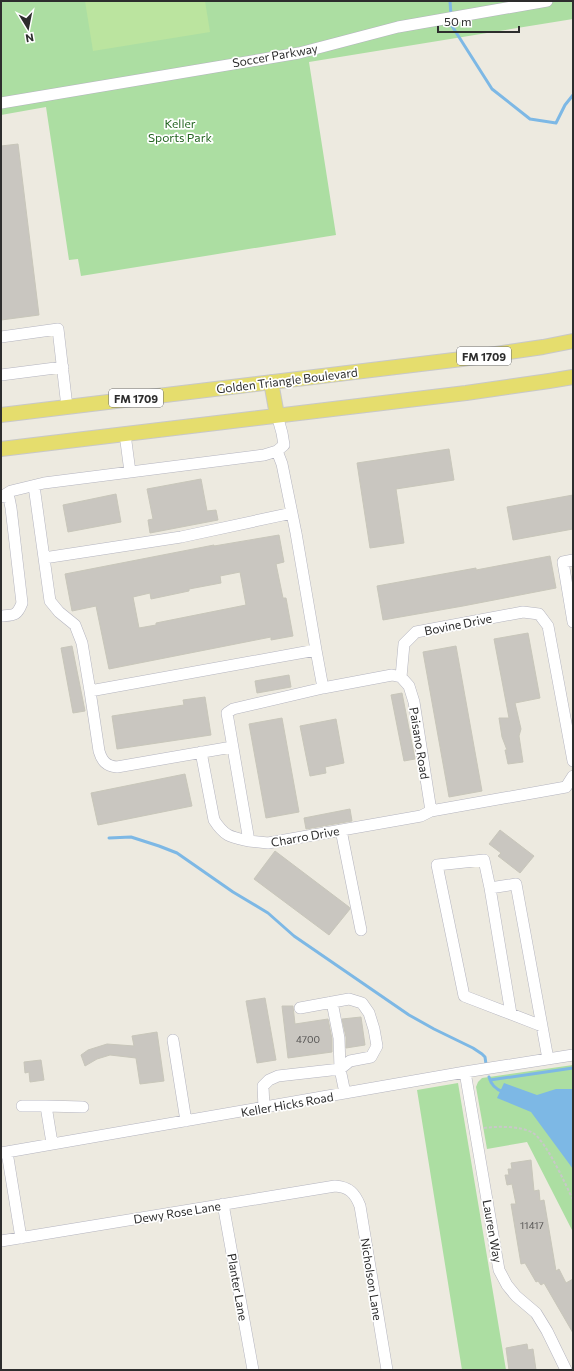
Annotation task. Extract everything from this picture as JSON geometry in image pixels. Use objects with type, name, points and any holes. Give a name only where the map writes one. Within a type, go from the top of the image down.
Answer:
[{"type":"main road","name":"Golden Triangle Boulevard","points":[[1,415],[462,359],[543,348],[573,341]]},
{"type":"main road","points":[[1,449],[466,393],[573,376]]},
{"type":"main road","points":[[271,382],[277,415]]},
{"type":"street","name":"Soccer Parkway","points":[[1,103],[299,53],[398,27],[547,1]]},
{"type":"street","points":[[1,337],[58,328],[67,407]]},
{"type":"street","points":[[1,374],[63,367]]},
{"type":"street","points":[[2,496],[11,490],[34,486],[264,455],[277,451],[284,445],[277,415]]},
{"type":"street","points":[[125,434],[130,472]]},
{"type":"street","points":[[277,451],[282,464],[292,513],[323,688]]},
{"type":"street","points":[[34,486],[50,601],[59,612],[76,626],[82,643],[101,759],[107,764],[117,767],[232,747]]},
{"type":"street","points":[[1,616],[13,615],[18,612],[22,603],[11,508],[9,498],[2,496]]},
{"type":"street","points":[[44,558],[182,537],[292,513]]},
{"type":"street","points":[[573,560],[563,562],[573,622]]},
{"type":"street","name":"Bovine Drive","points":[[401,677],[404,644],[416,632],[524,612],[539,614],[548,626],[573,761]]},
{"type":"street","points":[[90,691],[316,650]]},
{"type":"street","points":[[250,841],[227,713],[233,708],[323,688],[392,675],[401,677]]},
{"type":"street","name":"Paisano Road","points":[[401,677],[409,686],[414,702],[431,811]]},
{"type":"street","name":"Charro Drive","points":[[201,752],[214,820],[219,828],[228,836],[268,843],[421,816],[431,811]]},
{"type":"street","points":[[431,811],[566,787],[573,776]]},
{"type":"street","points":[[341,830],[361,930]]},
{"type":"street","points":[[511,1014],[484,860],[437,865],[464,996],[542,1026]]},
{"type":"street","points":[[490,888],[516,884],[548,1059]]},
{"type":"street","points":[[264,1108],[263,1086],[269,1080],[278,1076],[340,1068],[350,1061],[372,1057],[377,1046],[370,1013],[362,1003],[349,999],[300,1008]]},
{"type":"street","points":[[332,1002],[339,1038],[340,1068],[345,1093]]},
{"type":"street","points":[[173,1040],[186,1121]]},
{"type":"street","name":"Keller Hicks Road","points":[[4,1152],[573,1054]]},
{"type":"street","name":"Lauren Way","points":[[465,1072],[499,1270],[507,1285],[516,1296],[536,1314],[547,1331],[566,1370]]},
{"type":"street","points":[[22,1106],[83,1107]]},
{"type":"street","points":[[46,1106],[52,1143]]},
{"type":"street","points":[[4,1152],[21,1238]]},
{"type":"street","name":"Dewy Rose Lane","points":[[1,1241],[335,1186],[343,1186],[352,1191]]},
{"type":"street","name":"Nicholson Lane","points":[[352,1191],[360,1206],[387,1370]]},
{"type":"street","name":"Planter Lane","points":[[223,1204],[253,1370]]},
{"type":"path","points":[[475,1130],[490,1127],[506,1127],[534,1133],[548,1151],[573,1200]]},
{"type":"green space","name":"Keller Sports Park","points":[[1,1],[573,1],[573,19],[309,62],[336,235],[81,276],[78,259],[69,260],[46,107],[1,115]]},
{"type":"green space","points":[[85,1],[205,1],[210,32],[93,51]]},
{"type":"green space","points":[[573,1065],[573,1232],[527,1142],[487,1149],[476,1087],[482,1078]]},
{"type":"green space","points":[[458,1083],[506,1370],[462,1370],[417,1090]]},
{"type":"water","points":[[504,1083],[537,1095],[556,1089],[573,1089],[573,1169],[531,1112],[497,1098]]},
{"type":"building","points":[[18,144],[39,315],[1,320],[1,146]]},
{"type":"building","points":[[449,449],[454,480],[396,489],[404,543],[370,548],[357,463]]},
{"type":"building","points":[[201,479],[207,511],[216,510],[218,520],[150,533],[148,520],[153,519],[147,489]]},
{"type":"building","points":[[116,494],[121,522],[68,532],[63,505]]},
{"type":"building","points":[[573,495],[573,529],[513,540],[507,507]]},
{"type":"building","points":[[279,535],[284,562],[276,564],[283,598],[286,598],[293,636],[271,640],[271,637],[109,669],[96,606],[72,611],[65,574]],"holes":[[[240,572],[246,605],[156,623],[156,625],[139,628],[133,597],[150,593],[151,599],[189,591],[189,589],[221,583],[220,576]]]},
{"type":"building","points":[[550,556],[556,588],[383,620],[377,586]]},
{"type":"building","points":[[528,633],[540,698],[515,703],[521,729],[519,736],[523,762],[508,764],[505,750],[507,750],[502,737],[499,718],[509,718],[494,639]]},
{"type":"building","points":[[72,646],[85,711],[73,713],[61,648]]},
{"type":"building","points":[[456,646],[482,791],[449,797],[423,652]]},
{"type":"building","points":[[289,675],[291,687],[257,693],[255,681]]},
{"type":"building","points":[[402,693],[415,759],[404,761],[391,695]]},
{"type":"building","points":[[205,697],[211,735],[117,749],[112,716],[184,705],[183,700]]},
{"type":"building","points":[[282,718],[299,812],[266,818],[249,724]]},
{"type":"building","points":[[336,719],[344,763],[325,767],[326,773],[310,776],[300,726]]},
{"type":"building","points":[[185,774],[192,806],[98,825],[91,793]]},
{"type":"building","points":[[350,809],[352,821],[306,829],[304,818]]},
{"type":"building","points":[[500,830],[534,856],[520,873],[498,856],[501,853],[489,844]]},
{"type":"building","points":[[275,851],[349,907],[350,909],[329,935],[254,879]]},
{"type":"building","points":[[265,998],[276,1060],[257,1063],[246,1001]]},
{"type":"building","points":[[282,1006],[293,1006],[295,1024],[328,1019],[332,1039],[332,1052],[288,1058]]},
{"type":"building","points":[[361,1017],[365,1045],[346,1048],[346,1037],[342,1019]]},
{"type":"building","points":[[157,1032],[164,1081],[140,1084],[136,1058],[110,1055],[97,1059],[85,1066],[81,1055],[88,1050],[107,1044],[134,1046],[132,1036]]},
{"type":"building","points":[[41,1060],[44,1080],[30,1082],[29,1072],[25,1073],[24,1062]]},
{"type":"building","points":[[531,1160],[534,1191],[539,1190],[540,1201],[544,1200],[556,1271],[559,1269],[566,1283],[573,1279],[573,1333],[544,1283],[541,1285],[538,1281],[536,1282],[525,1263],[521,1264],[511,1204],[516,1204],[512,1184],[507,1185],[505,1175],[509,1175],[508,1169],[512,1169],[511,1163]]},
{"type":"building","points":[[527,1344],[528,1350],[533,1349],[536,1370],[509,1370],[506,1348]]},
{"type":"waterway","points":[[450,1],[451,15]]},
{"type":"waterway","points":[[452,21],[452,26],[492,89],[530,119],[556,123],[565,105],[573,95]]},
{"type":"waterway","points":[[109,838],[131,837],[177,853],[233,892],[268,913],[294,936],[409,1015],[482,1054],[485,1057],[486,1064]]},
{"type":"waterway","points":[[490,1080],[573,1068]]},
{"type":"waterway","points":[[489,1077],[494,1086],[503,1092]]}]
